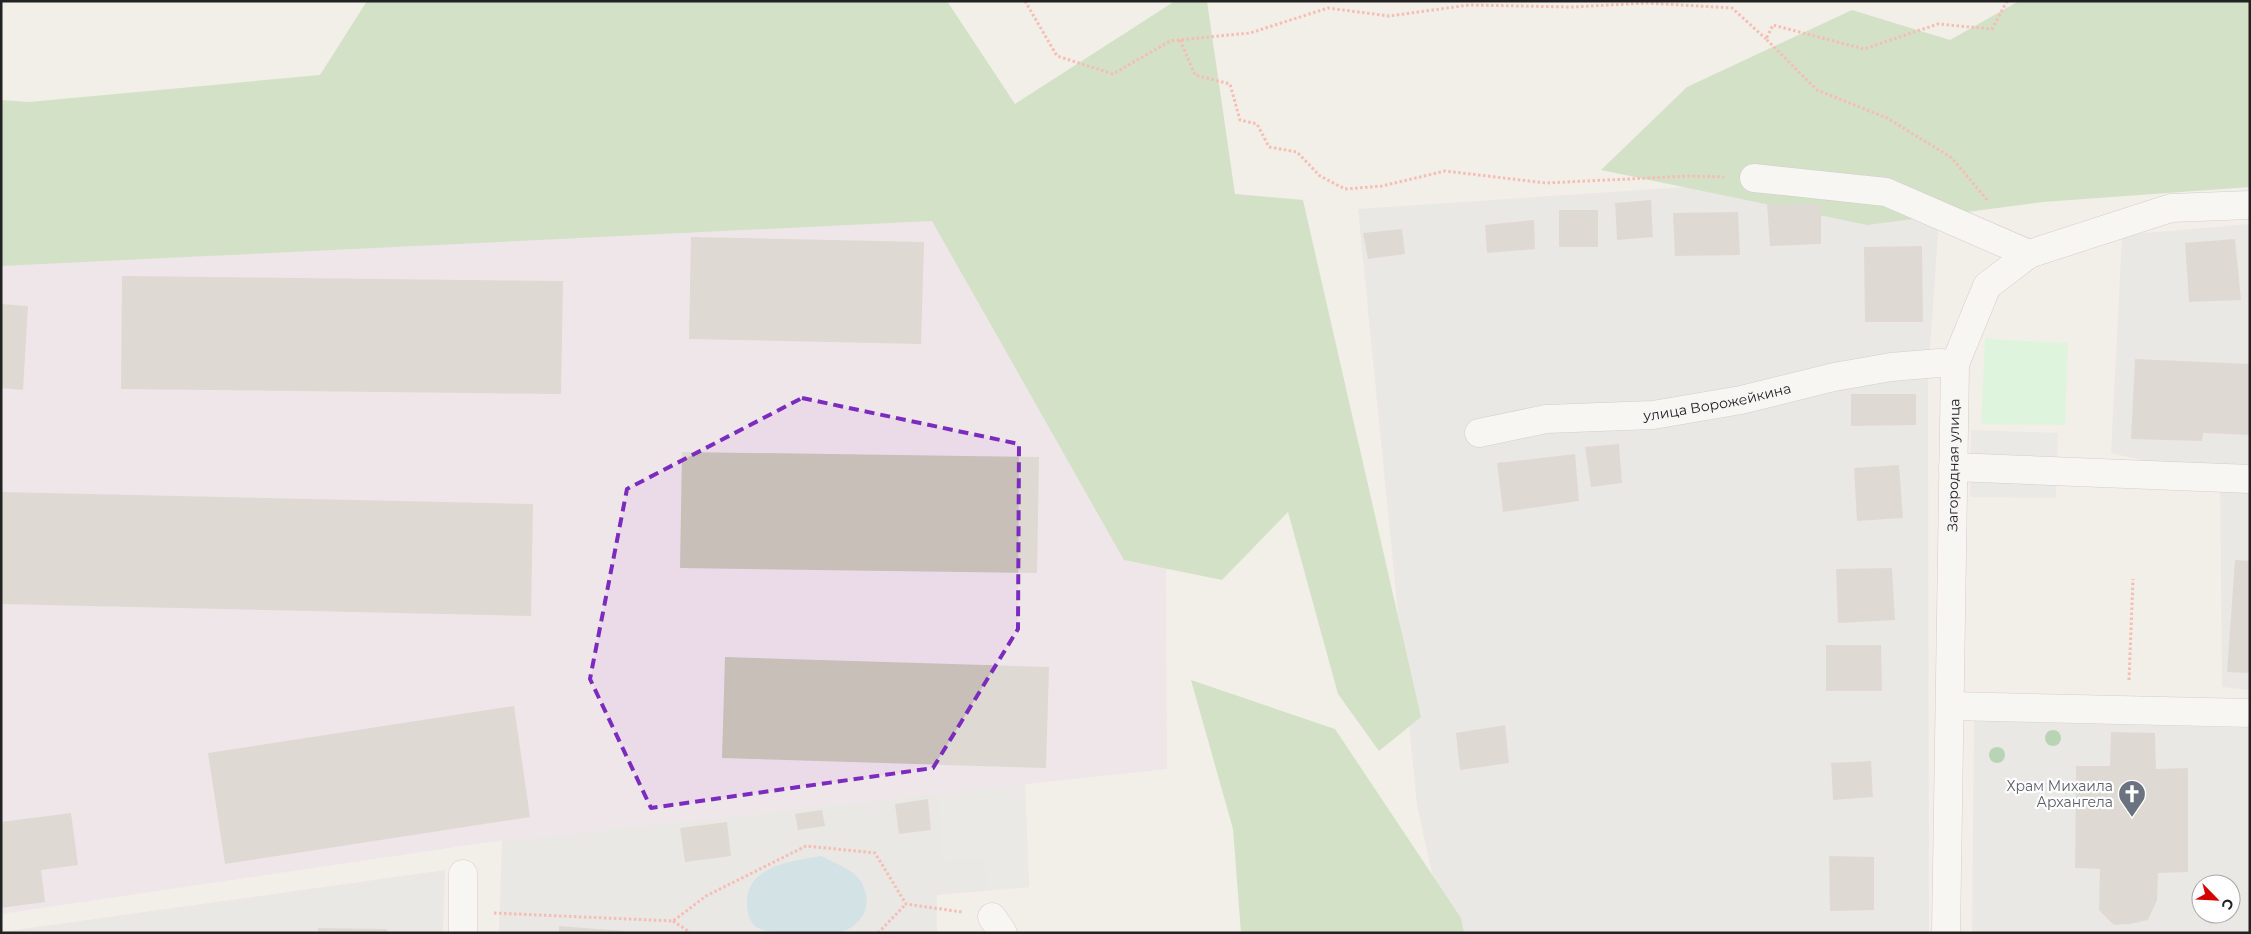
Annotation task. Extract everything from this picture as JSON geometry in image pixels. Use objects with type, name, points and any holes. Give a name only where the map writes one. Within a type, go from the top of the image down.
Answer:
[{"type":"street","points":[[1754,178],[1886,192],[2029,254]]},
{"type":"street","name":"Загородная улица","points":[[1946,933],[1955,364],[1987,286],[2029,254],[2171,208],[2250,205]]},
{"type":"street","name":"улица Ворожейкина","points":[[1479,433],[1546,418],[1653,414],[1741,400],[1834,377],[1891,368],[1939,363],[1955,364]]},
{"type":"street","points":[[1953,467],[2250,479]]},
{"type":"street","points":[[1950,706],[2250,713]]},
{"type":"street","points":[[463,874],[463,922]]},
{"type":"path","points":[[1025,1],[1057,56],[1113,74],[1170,41],[1250,33],[1328,8],[1389,16],[1469,5],[1572,7],[1647,3],[1732,8],[1816,90],[1888,118],[1952,158],[1992,207]]},
{"type":"path","points":[[1766,40],[1773,25],[1864,49],[1938,24],[1992,29],[2007,1]]},
{"type":"path","points":[[1180,40],[1194,75],[1230,84],[1240,120],[1257,124],[1268,147],[1297,152],[1320,176],[1345,189],[1382,186],[1445,171],[1546,183],[1689,176],[1754,178]]},
{"type":"path","points":[[2128,710],[2133,579]]},
{"type":"path","points":[[673,921],[706,896],[806,846],[874,853],[906,904],[998,925]]},
{"type":"path","points":[[878,933],[906,904]]},
{"type":"path","points":[[463,922],[673,921],[690,933]]},
{"type":"highlighted area","points":[[802,398],[1019,444],[1018,629],[933,768],[651,808],[590,679],[627,489]]},
{"type":"shaded area","points":[[933,183],[1166,526],[1167,769],[483,843],[1,914],[1,227]]},
{"type":"shaded area","points":[[1730,184],[1939,219],[1928,377],[1929,933],[1445,933],[1417,805],[1358,209]]},
{"type":"shaded area","points":[[2250,224],[2250,690],[2222,687],[2220,478],[2111,453],[2122,235]]},
{"type":"shaded area","points":[[1971,430],[2058,433],[2056,498],[1970,497]]},
{"type":"shaded area","points":[[1974,721],[2250,728],[2250,933],[1972,933]]},
{"type":"shaded area","points":[[1025,784],[1029,887],[937,895],[937,933],[837,933],[858,923],[859,880],[847,869],[821,856],[755,925],[769,933],[499,933],[502,841]]},
{"type":"shaded area","points":[[1025,784],[1029,887],[986,891],[985,860],[942,861],[938,794]]},
{"type":"shaded area","points":[[445,870],[443,933],[1,933],[1,932]]},
{"type":"green space","points":[[367,1],[947,1],[1015,104],[1175,1],[1207,1],[1235,194],[1303,200],[1421,717],[1379,751],[1338,694],[1288,512],[1222,580],[1124,560],[932,221],[1,266],[1,100],[29,102],[320,75]]},
{"type":"green space","points":[[2019,1],[2250,1],[2250,187],[2043,202],[1867,225],[1601,170],[1687,87],[1852,10],[1950,40]]},
{"type":"green space","points":[[1985,339],[2068,343],[2065,425],[1981,424]]},
{"type":"green space","points":[[1191,680],[1335,729],[1461,918],[1464,933],[1241,933],[1233,829]]},
{"type":"water","points":[[821,856],[847,869],[860,880],[866,897],[866,905],[860,920],[847,930],[838,933],[774,933],[755,926],[748,914],[747,901],[749,889],[755,879],[763,872],[774,867]]},
{"type":"building","points":[[1651,200],[1653,237],[1617,240],[1615,203]]},
{"type":"building","points":[[1821,204],[1821,244],[1770,246],[1767,205]]},
{"type":"building","points":[[1559,210],[1598,210],[1598,247],[1559,247]]},
{"type":"building","points":[[1738,212],[1740,255],[1675,256],[1673,213]]},
{"type":"building","points":[[1534,220],[1535,249],[1487,253],[1485,225]]},
{"type":"building","points":[[1402,229],[1405,254],[1368,259],[1363,233]]},
{"type":"building","points":[[691,237],[924,242],[921,344],[689,339]]},
{"type":"building","points":[[2235,239],[2241,300],[2189,302],[2185,243]]},
{"type":"building","points":[[1922,246],[1923,322],[1865,322],[1864,247]]},
{"type":"building","points":[[122,276],[563,281],[561,394],[121,389]]},
{"type":"building","points":[[1,304],[28,306],[23,390],[1,388]]},
{"type":"building","points":[[2135,359],[2250,364],[2250,435],[2203,433],[2202,441],[2131,439]]},
{"type":"building","points":[[1851,394],[1916,394],[1916,425],[1851,426]]},
{"type":"building","points":[[1619,444],[1622,483],[1591,487],[1585,447]]},
{"type":"building","points":[[682,452],[1039,457],[1037,573],[680,568]]},
{"type":"building","points":[[1575,454],[1579,501],[1503,512],[1497,463]]},
{"type":"building","points":[[1899,465],[1903,518],[1857,521],[1854,468]]},
{"type":"building","points":[[1,492],[533,504],[531,616],[1,604]]},
{"type":"building","points":[[2235,560],[2250,561],[2250,673],[2227,672]]},
{"type":"building","points":[[1892,568],[1895,620],[1838,623],[1836,569]]},
{"type":"building","points":[[1826,645],[1881,645],[1882,691],[1826,691]]},
{"type":"building","points":[[725,657],[1049,667],[1046,768],[722,758]]},
{"type":"building","points":[[514,706],[530,817],[225,864],[208,753]]},
{"type":"building","points":[[1505,725],[1509,763],[1460,770],[1456,733]]},
{"type":"building","name":"Храм Михаила Архангела","points":[[2111,732],[2155,733],[2156,769],[2188,768],[2188,872],[2158,873],[2157,900],[2148,920],[2114,925],[2099,910],[2100,869],[2075,868],[2076,766],[2110,766]]},
{"type":"building","points":[[1871,761],[1873,797],[1833,800],[1831,763]]},
{"type":"building","points":[[928,799],[931,830],[899,834],[895,804]]},
{"type":"building","points":[[822,810],[825,826],[798,830],[795,814]]},
{"type":"building","points":[[71,813],[78,865],[41,870],[45,902],[1,908],[1,822]]},
{"type":"building","points":[[727,822],[731,856],[685,862],[680,828]]},
{"type":"building","points":[[1829,856],[1874,857],[1874,910],[1830,911]]},
{"type":"building","points":[[559,926],[624,931],[624,933],[559,933]]},
{"type":"building","points":[[318,928],[387,929],[387,933],[318,933]]},
{"type":"place","name":"Храм Михаила Архангела","points":[[2132,818]]}]
